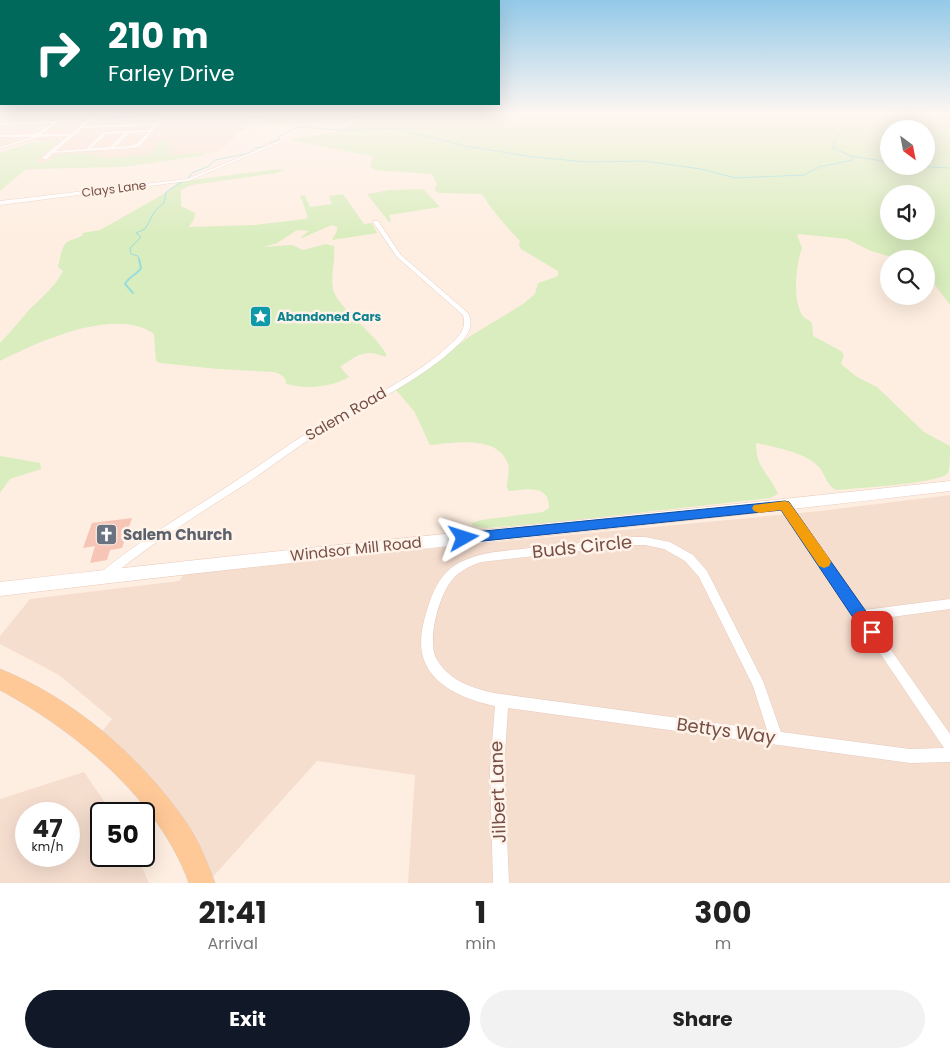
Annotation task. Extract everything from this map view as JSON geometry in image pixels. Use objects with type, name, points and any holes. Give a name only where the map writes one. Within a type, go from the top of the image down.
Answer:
[{"type":"main road","name":"Windsor Mill Road","points":[[0,589],[407,543],[785,505],[950,486]]},
{"type":"main road","points":[[0,679],[41,701],[71,722],[134,779],[166,814],[188,847],[202,883]]},
{"type":"street","points":[[46,158],[49,155]]},
{"type":"street","name":"Clays Lane","points":[[0,203],[188,180],[248,155]]},
{"type":"street","name":"Salem Road","points":[[103,577],[145,542],[245,479],[299,441],[410,376],[444,353],[464,334],[468,323],[466,314],[399,256],[376,222]]},
{"type":"street","points":[[785,505],[950,746]]},
{"type":"street","name":"Buds Circle","points":[[502,701],[465,692],[442,676],[428,655],[428,632],[437,596],[447,577],[468,562],[481,558],[645,541],[666,546],[678,552],[688,558],[703,574],[759,685],[776,738]]},
{"type":"street","points":[[860,616],[950,604]]},
{"type":"street","name":"Bettys Way","points":[[502,701],[910,756],[950,755]]},
{"type":"street","name":"Jilbert Lane","points":[[502,701],[496,754],[502,883]]},
{"type":"shaded area","points":[[41,155],[172,155],[160,156],[154,163],[24,170]]},
{"type":"shaded area","points":[[950,495],[950,883],[408,883],[415,775],[317,761],[211,879],[155,806],[155,802],[152,802],[100,734],[112,719],[59,675],[0,644],[0,636],[30,599],[179,581],[186,572],[820,511]]},
{"type":"shaded area","points":[[84,772],[105,802],[90,802],[90,867],[142,867],[149,883],[0,883],[0,799]]},
{"type":"green space","points":[[0,155],[42,155],[35,162],[41,163],[47,162],[56,155],[95,155],[104,158],[138,155],[203,155],[123,167],[26,169],[0,191]]},
{"type":"green space","points":[[366,155],[880,155],[880,175],[935,175],[935,155],[950,155],[950,305],[935,285],[935,250],[880,250],[880,254],[847,239],[799,234],[797,235],[802,248],[796,283],[797,302],[804,317],[812,323],[813,336],[841,351],[844,355],[841,364],[857,377],[877,387],[924,432],[950,446],[948,473],[941,477],[914,483],[836,490],[812,461],[789,451],[756,443],[758,459],[778,494],[770,498],[565,521],[488,528],[473,526],[472,523],[481,520],[543,512],[549,508],[548,500],[546,495],[536,490],[509,491],[507,488],[508,464],[503,454],[495,448],[474,442],[430,445],[414,411],[396,390],[469,337],[523,304],[535,294],[538,283],[556,277],[558,271],[521,249],[520,241],[481,194],[439,193],[435,191],[437,184],[432,174],[374,170],[370,166],[373,158]]},
{"type":"green space","points":[[278,169],[285,170],[277,173],[191,185],[181,190],[181,206],[195,213],[189,227],[255,225],[305,219],[308,217],[300,195],[305,196],[310,207],[332,204],[329,196],[343,194],[364,224],[372,223],[377,233],[332,240],[337,227],[332,225],[302,238],[309,231],[297,230],[277,243],[264,247],[292,245],[303,250],[326,244],[334,246],[332,284],[335,294],[343,306],[377,341],[387,355],[385,357],[372,353],[361,354],[340,367],[349,377],[341,381],[310,387],[294,386],[286,384],[284,377],[274,372],[160,363],[156,361],[154,334],[138,326],[119,324],[98,325],[77,330],[34,345],[0,361],[0,343],[60,277],[63,271],[58,267],[62,250],[67,242],[83,235],[82,233],[100,230],[169,191],[178,182]]},
{"type":"green space","points":[[423,189],[440,207],[389,215],[391,221],[389,222],[367,194],[390,190]]},
{"type":"green space","points":[[0,456],[40,463],[41,469],[10,479],[0,493]]},
{"type":"building","name":"Salem Church","points":[[132,518],[122,548],[110,550],[107,560],[90,563],[95,546],[83,548],[92,523]]},
{"type":"waterway","points":[[188,178],[192,173],[209,166],[215,160],[238,155]]},
{"type":"waterway","points":[[522,155],[588,162],[644,161],[701,169],[735,178],[804,175],[819,167],[853,160],[851,156]]},
{"type":"waterway","points":[[851,156],[880,161]]},
{"type":"waterway","points":[[935,167],[950,168]]},
{"type":"waterway","points":[[139,260],[138,256],[131,254],[130,248],[141,237],[136,233],[145,229],[155,211],[164,203],[166,192],[182,182]]},
{"type":"waterway","points":[[133,293],[125,284],[141,268],[139,259]]},
{"type":"slow traffic","points":[[759,508],[785,505],[824,562]]},
{"type":"place","name":"Abandoned Cars","points":[[261,317]]},
{"type":"place","name":"Salem Church","points":[[107,535]]},
{"type":"route","points":[[464,538],[785,505],[872,632]]}]
